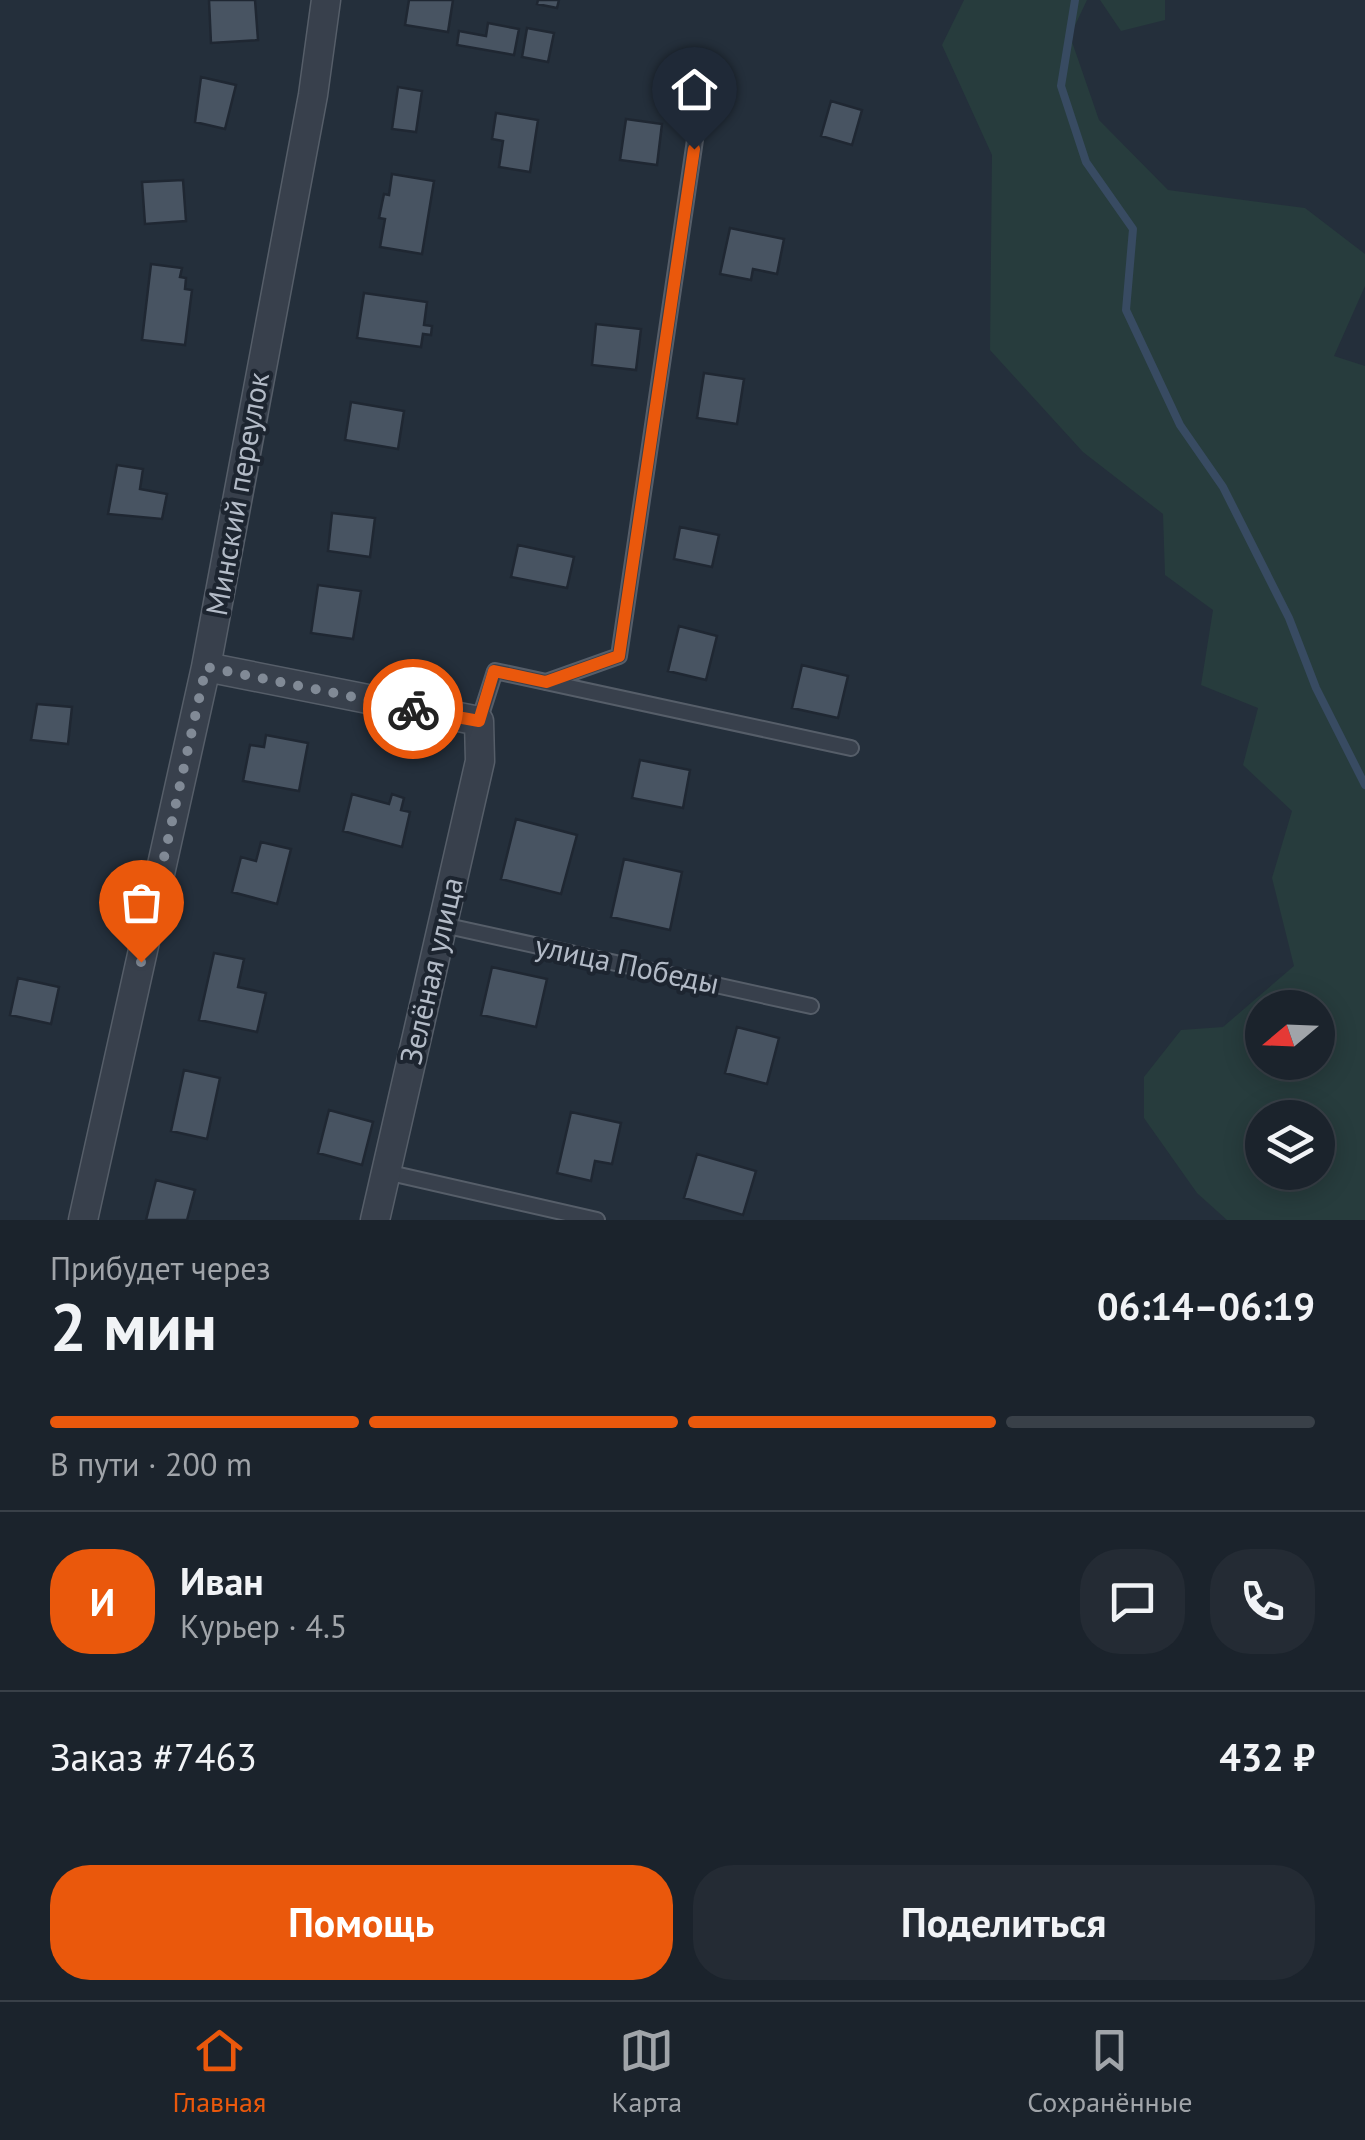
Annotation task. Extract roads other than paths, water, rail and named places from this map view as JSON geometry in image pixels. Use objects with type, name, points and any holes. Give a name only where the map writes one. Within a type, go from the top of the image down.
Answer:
[{"type":"street","name":"Минский переулок","points":[[84,1220],[206,667],[313,96],[326,0]]},
{"type":"street","points":[[206,667],[479,721]]},
{"type":"street","name":"Зелёная улица","points":[[375,1220],[480,761],[479,721]]},
{"type":"lane","points":[[546,682],[619,656],[705,72]]},
{"type":"lane","points":[[479,721],[494,671],[851,748]]},
{"type":"lane","name":"улица Победы","points":[[442,925],[812,1006]]},
{"type":"lane","points":[[386,1172],[597,1220]]},
{"type":"waterway","points":[[1075,0],[1061,86],[1086,162],[1133,229],[1126,310],[1180,425],[1223,487],[1289,618],[1316,688],[1365,785]]}]
